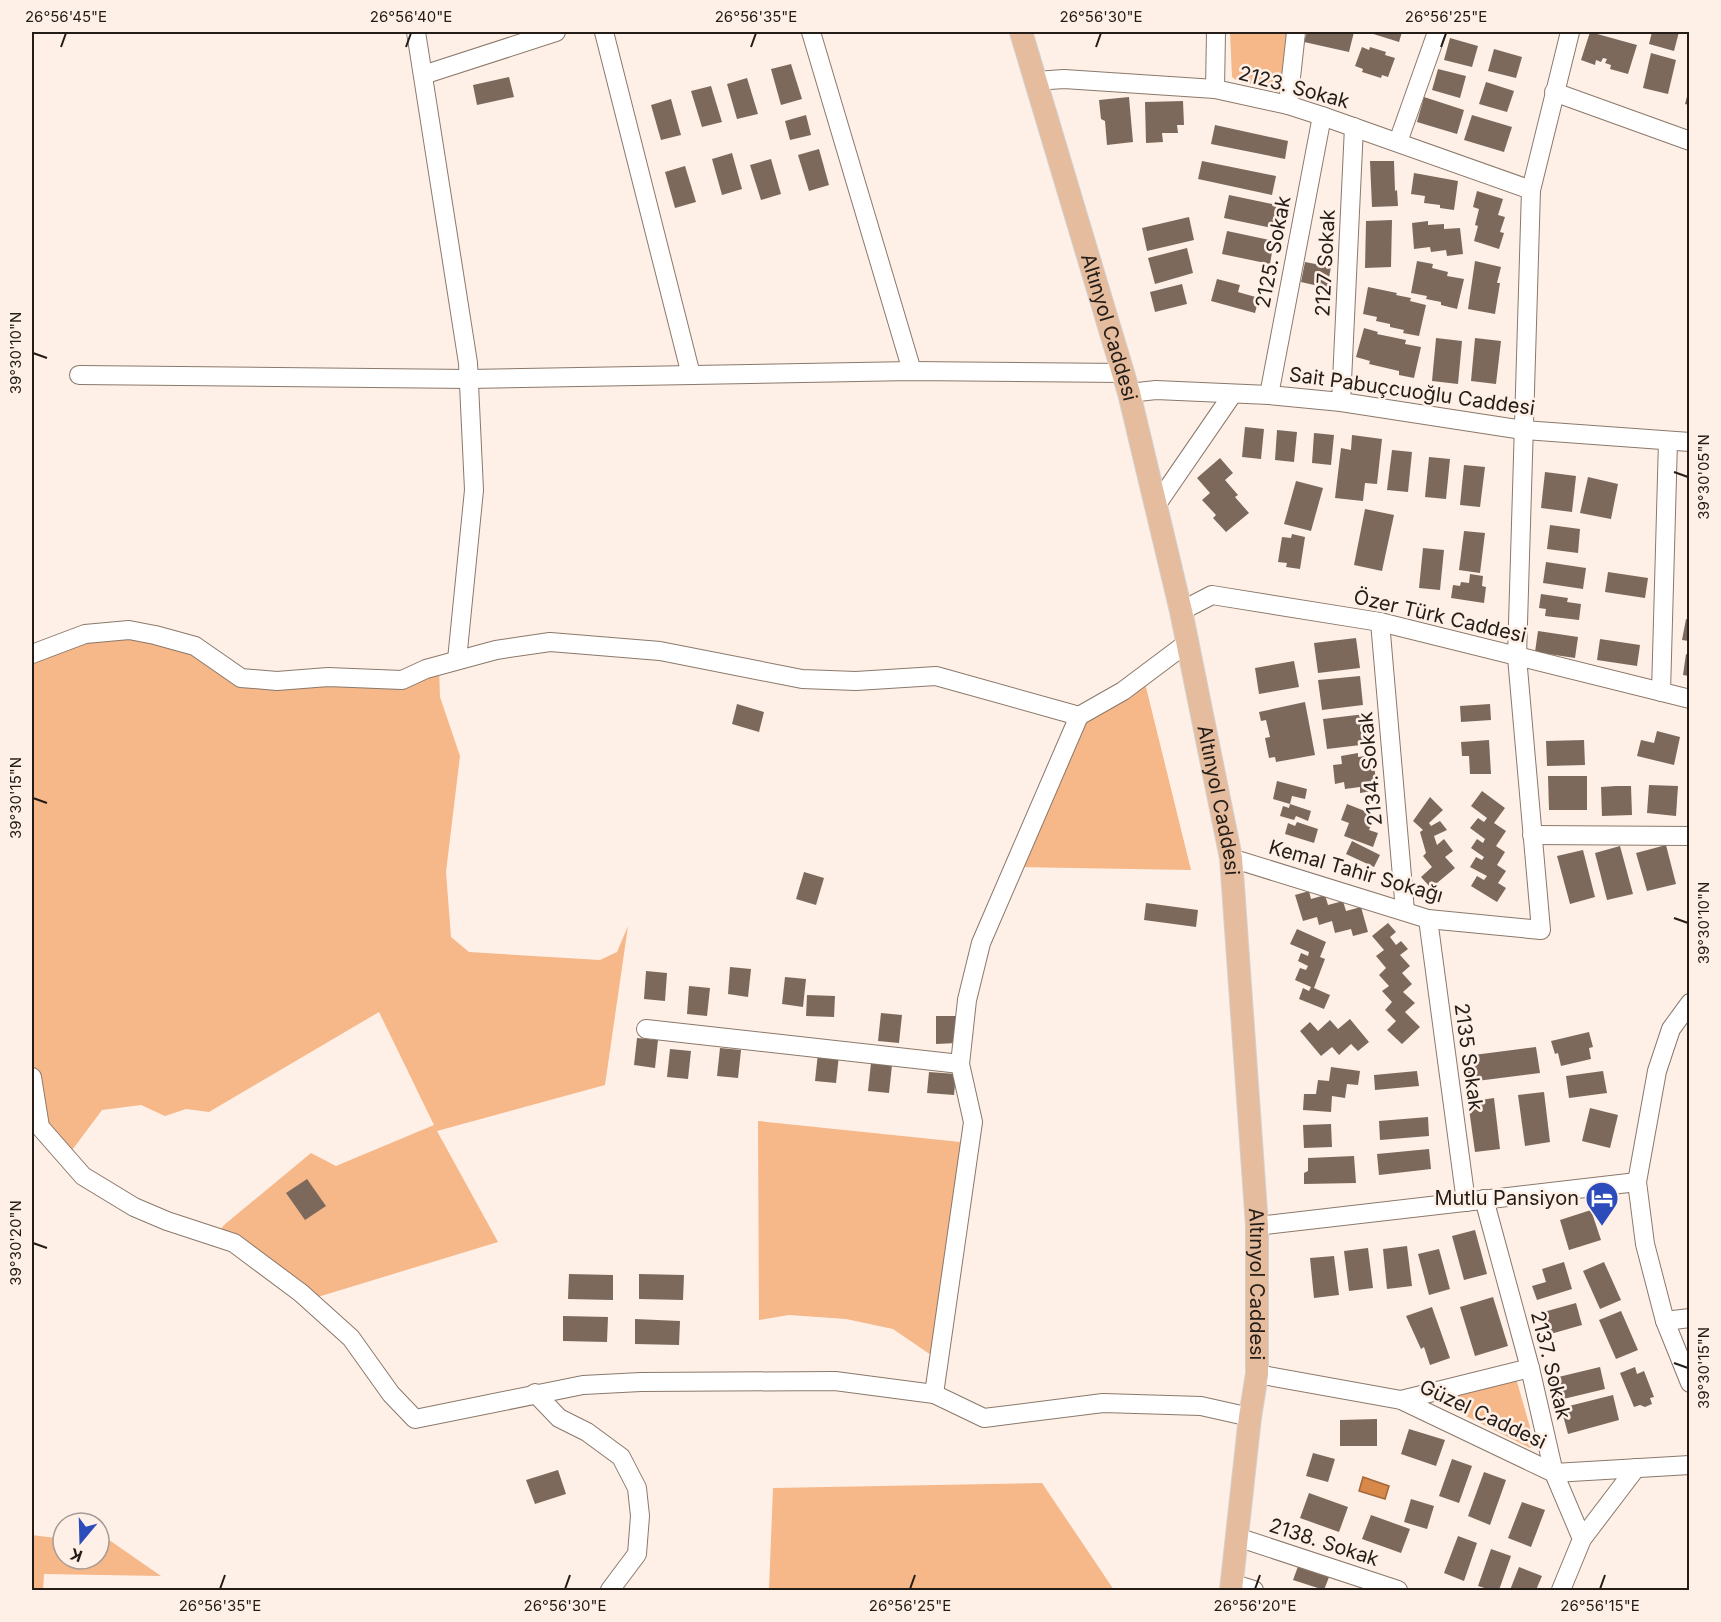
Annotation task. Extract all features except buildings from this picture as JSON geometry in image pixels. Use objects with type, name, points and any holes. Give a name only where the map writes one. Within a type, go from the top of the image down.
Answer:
[{"type":"main road","name":"Altınyol Caddesi","points":[[1021,32],[1126,383],[1181,611],[1231,858],[1257,1226],[1257,1374],[1231,1587]]},
{"type":"street","points":[[416,32],[468,363],[474,490],[457,660]]},
{"type":"street","points":[[423,75],[556,32]]},
{"type":"street","points":[[604,32],[691,375]]},
{"type":"street","points":[[811,32],[912,371]]},
{"type":"street","points":[[1215,89],[1216,32]]},
{"type":"street","points":[[1288,105],[1296,32]]},
{"type":"street","points":[[1398,142],[1437,32]]},
{"type":"street","points":[[1570,32],[1531,190],[1517,657],[1532,835],[1689,836]]},
{"type":"street","name":"2123. Sokak","points":[[1035,81],[1064,79],[1215,89],[1288,105],[1531,190]]},
{"type":"street","points":[[1554,92],[1689,141]]},
{"type":"street","name":"2125. Sokak","points":[[1269,395],[1322,116]]},
{"type":"street","name":"2127 Sokak","points":[[1341,402],[1354,127]]},
{"type":"street","name":"Sait Pabuçcuoğlu Caddesi","points":[[79,375],[469,379],[912,371],[1126,383],[1156,390],[1269,395],[1341,402],[1523,430],[1689,442]]},
{"type":"street","points":[[1155,507],[1232,395]]},
{"type":"street","points":[[1660,692],[1668,441]]},
{"type":"street","name":"Özer Türk Caddesi","points":[[1181,611],[1212,595],[1380,622],[1689,699]]},
{"type":"street","name":"2134. Sokak","points":[[1380,622],[1405,911]]},
{"type":"street","points":[[32,654],[84,634],[129,630],[155,634],[195,646],[242,678],[277,681],[328,677],[402,680],[426,669],[457,660],[496,650],[550,642],[660,651],[802,679],[856,681],[936,676],[1079,716]]},
{"type":"street","points":[[934,1394],[973,1122],[960,1064],[967,1000],[981,943],[1079,716],[1123,691],[1187,643]]},
{"type":"street","name":"Kemal Tahir Sokağı","points":[[1231,858],[1428,919],[1541,930],[1532,835]]},
{"type":"street","name":"2135 Sokak","points":[[1428,919],[1466,1202]]},
{"type":"street","points":[[1689,1003],[1671,1029],[1657,1071],[1636,1182],[1645,1244],[1665,1321],[1689,1383]]},
{"type":"street","points":[[646,1029],[960,1064]]},
{"type":"street","points":[[32,1077],[40,1127],[83,1176],[134,1207],[234,1244],[243,1250],[301,1293],[351,1338],[391,1394],[415,1419],[584,1385],[641,1382],[835,1381],[934,1394],[984,1418],[1103,1403],[1201,1406],[1250,1417]]},
{"type":"street","points":[[1257,1226],[1636,1182]]},
{"type":"street","name":"2137. Sokak","points":[[1484,1199],[1530,1368],[1554,1473],[1582,1539]]},
{"type":"street","points":[[1665,1321],[1689,1318]]},
{"type":"street","points":[[1401,1400],[1530,1368]]},
{"type":"street","name":"Güzel Caddesi","points":[[1257,1374],[1401,1400],[1554,1473],[1689,1465]]},
{"type":"street","points":[[536,1394],[559,1418],[587,1432],[621,1457],[638,1488],[640,1516],[637,1554],[610,1590]]},
{"type":"street","points":[[1561,1590],[1582,1539],[1636,1468]]},
{"type":"street","name":"2138. Sokak","points":[[1237,1537],[1398,1590]]},
{"type":"street","points":[[1231,1587],[1254,1590]]},
{"type":"shaded area","points":[[1230,32],[1288,32],[1284,71],[1279,84],[1275,87],[1266,87],[1232,77]]},
{"type":"shaded area","points":[[85,634],[155,635],[242,678],[401,680],[439,665],[440,697],[460,756],[446,872],[451,937],[469,952],[600,960],[617,952],[628,926],[605,1085],[437,1131],[498,1242],[308,1300],[214,1237],[224,1225],[311,1153],[336,1166],[434,1125],[379,1012],[209,1112],[186,1109],[165,1116],[141,1105],[102,1110],[67,1157],[40,1127],[32,1077],[32,654]]},
{"type":"shaded area","points":[[1143,675],[1191,870],[1015,867],[1079,716]]},
{"type":"shaded area","points":[[758,1121],[970,1143],[931,1355],[893,1329],[846,1319],[789,1315],[759,1320]]},
{"type":"shaded area","points":[[1516,1378],[1535,1445],[1530,1448],[1452,1409],[1444,1396]]},
{"type":"shaded area","points":[[1363,1477],[1389,1486],[1385,1499],[1359,1491]]},
{"type":"shaded area","points":[[1042,1483],[1114,1590],[769,1590],[773,1488]]},
{"type":"shaded area","points":[[32,1535],[51,1537],[51,1571],[111,1571],[111,1541],[161,1576],[44,1574],[43,1590],[32,1590]]},
{"type":"place","name":"Mutlu Pansiyon","points":[[1602,1227]]}]
